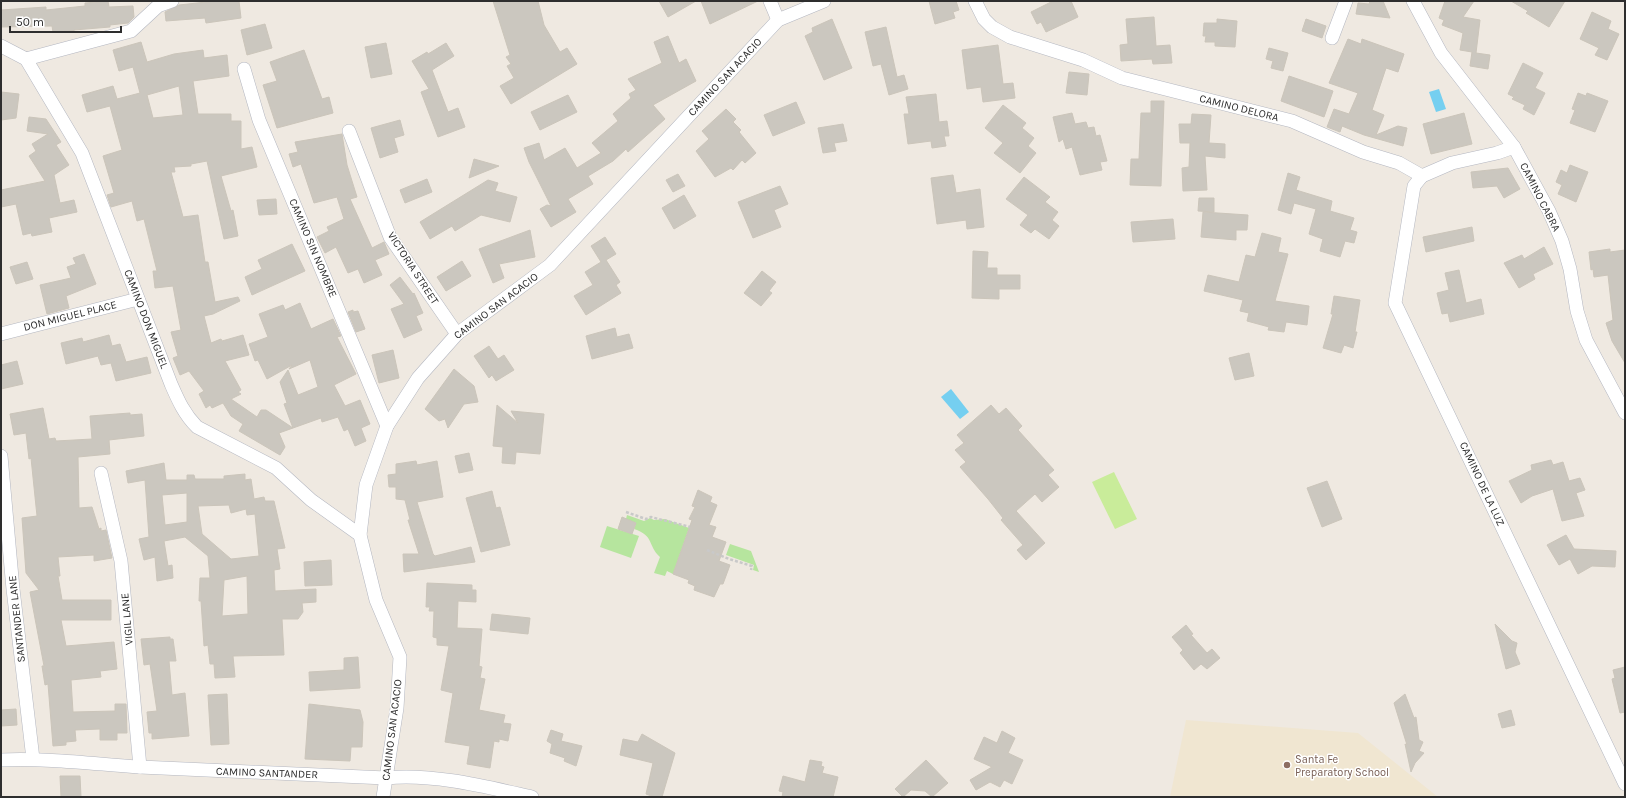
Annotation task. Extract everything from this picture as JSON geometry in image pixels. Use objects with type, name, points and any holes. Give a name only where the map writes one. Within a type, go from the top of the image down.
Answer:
[{"type":"street","points":[[1,46],[26,59],[131,31],[158,6],[172,1]]},
{"type":"street","points":[[770,1],[778,20]]},
{"type":"street","name":"CAMINO SAN ACACIO","points":[[383,797],[397,708],[400,657],[376,600],[360,535],[366,485],[387,426],[418,378],[457,334],[550,265],[778,20],[824,1]]},
{"type":"street","name":"CAMINO DELORA","points":[[975,1],[984,18],[992,27],[1010,37],[1083,60],[1122,78],[1292,121],[1364,152],[1399,164],[1422,176]]},
{"type":"street","points":[[1332,38],[1346,1]]},
{"type":"street","name":"CAMINO CABRA","points":[[1413,1],[1442,53],[1514,148],[1549,211],[1560,235],[1570,269],[1576,311],[1586,340],[1625,413]]},
{"type":"street","name":"CAMINO DON MIGUEL","points":[[26,59],[82,152],[179,403],[188,418],[197,427],[276,468],[311,500],[360,535]]},
{"type":"street","name":"CAMINO SIN NOMBRE","points":[[244,69],[259,120],[387,426]]},
{"type":"street","name":"VICTORIA STREET","points":[[349,131],[390,237],[457,334]]},
{"type":"street","points":[[1422,176],[1452,163],[1514,148]]},
{"type":"street","name":"CAMINO DE LA LUZ","points":[[1422,176],[1414,186],[1395,303],[1625,784]]},
{"type":"street","name":"DON MIGUEL PLACE","points":[[1,334],[138,299]]},
{"type":"street","name":"SANTANDER LANE","points":[[1,456],[13,589],[33,759]]},
{"type":"street","name":"VIGIL LANE","points":[[101,473],[121,561],[140,767]]},
{"type":"street","name":"CAMINO SANTANDER","points":[[1,760],[33,759],[140,767],[386,778],[406,776],[461,783],[532,797]]},
{"type":"path","points":[[626,512],[646,519],[651,517],[656,519],[662,518],[690,527]]},
{"type":"path","points":[[707,550],[752,566],[751,570]]},
{"type":"shaded area","name":"Santa Fe Preparatory School","points":[[1186,720],[1358,733],[1438,797],[1170,797]]},
{"type":"green space","points":[[1114,472],[1137,519],[1115,529],[1092,482]]},
{"type":"green space","points":[[627,515],[644,521],[650,518],[654,520],[665,519],[689,528],[673,574],[667,571],[665,576],[654,573],[660,557],[653,549],[648,538],[641,532],[634,529],[636,523],[626,519]]},
{"type":"green space","points":[[607,526],[639,536],[631,558],[600,547]]},
{"type":"green space","points":[[730,544],[751,551],[759,572],[753,570],[754,565],[726,555]]},
{"type":"water","points":[[1439,89],[1446,109],[1436,112],[1429,92]]},
{"type":"water","points":[[951,389],[969,412],[960,419],[941,397]]},
{"type":"building","points":[[108,1],[109,7],[133,6],[134,17],[128,23],[110,25],[110,27],[74,31],[53,32],[52,26],[1,27],[1,10],[46,7],[46,10],[85,6],[85,3]]},
{"type":"building","points":[[215,1],[239,1],[241,18],[206,23],[205,18],[166,21],[165,12],[179,5]]},
{"type":"building","points":[[493,1],[538,1],[544,25],[560,52],[567,48],[577,64],[511,104],[500,86],[514,78],[507,66],[511,64],[506,57],[510,55]]},
{"type":"building","points":[[659,1],[696,1],[668,17]]},
{"type":"building","points":[[701,1],[758,1],[710,24]]},
{"type":"building","points":[[929,1],[956,1],[959,10],[953,12],[955,18],[935,24]]},
{"type":"building","points":[[1053,1],[1071,1],[1078,17],[1046,32],[1041,22],[1037,24],[1031,12]]},
{"type":"building","points":[[1370,1],[1383,1],[1390,18],[1356,14],[1358,3],[1369,4]]},
{"type":"building","points":[[1445,1],[1474,1],[1463,17],[1480,20],[1476,53],[1490,55],[1488,69],[1470,66],[1472,52],[1460,50],[1463,33],[1442,25],[1444,20],[1439,18]]},
{"type":"building","points":[[1511,1],[1565,1],[1549,27],[1526,13],[1528,11]]},
{"type":"building","points":[[1592,12],[1611,21],[1608,29],[1619,34],[1607,60],[1595,55],[1599,48],[1580,39]]},
{"type":"building","points":[[1154,17],[1156,46],[1170,45],[1172,63],[1153,64],[1152,59],[1121,61],[1120,45],[1128,44],[1126,19]]},
{"type":"building","points":[[832,19],[852,68],[824,80],[805,36],[813,32],[812,28]]},
{"type":"building","points":[[1217,19],[1237,21],[1235,47],[1215,46],[1215,42],[1205,42],[1206,36],[1203,36],[1204,23],[1217,23]]},
{"type":"building","points":[[1306,19],[1326,26],[1322,38],[1302,31]]},
{"type":"building","points":[[265,24],[272,48],[247,55],[241,30]]},
{"type":"building","points":[[886,27],[897,77],[904,75],[908,89],[889,95],[881,64],[873,66],[865,32]]},
{"type":"building","points":[[668,36],[679,63],[686,59],[696,81],[653,105],[665,119],[628,152],[626,149],[613,161],[588,176],[593,184],[568,199],[576,212],[551,227],[540,209],[547,205],[551,206],[529,162],[524,148],[539,143],[544,160],[565,148],[577,168],[601,153],[592,143],[618,121],[613,114],[631,98],[629,94],[636,90],[628,79],[662,63],[654,42]]},
{"type":"building","points":[[1348,39],[1361,44],[1362,39],[1404,54],[1398,72],[1386,68],[1372,110],[1384,115],[1376,135],[1398,126],[1407,128],[1403,146],[1364,135],[1342,126],[1340,132],[1327,127],[1334,109],[1349,114],[1358,93],[1329,83]]},
{"type":"building","points":[[141,42],[147,62],[174,54],[203,50],[204,58],[227,55],[229,76],[193,81],[198,114],[231,114],[231,121],[241,121],[241,149],[252,147],[257,167],[221,176],[231,211],[233,210],[238,236],[224,239],[207,161],[191,164],[191,166],[174,167],[175,172],[171,172],[183,217],[198,215],[205,262],[208,262],[215,302],[238,297],[240,301],[213,314],[204,316],[211,343],[221,339],[222,341],[243,335],[249,355],[225,361],[241,390],[238,392],[241,394],[231,399],[257,417],[261,410],[266,410],[293,428],[279,433],[285,447],[280,455],[239,431],[243,424],[231,416],[223,403],[212,408],[210,405],[206,408],[199,394],[204,391],[189,371],[180,375],[173,358],[178,356],[171,332],[181,330],[173,286],[155,288],[153,271],[157,271],[144,219],[137,221],[132,201],[111,207],[107,195],[114,193],[103,156],[122,150],[110,106],[87,112],[82,95],[113,86],[117,99],[140,93],[133,67],[119,71],[113,50]],"holes":[[[179,86],[183,115],[153,118],[147,95]]]},
{"type":"building","points":[[386,43],[392,74],[371,78],[365,47]]},
{"type":"building","points":[[446,43],[454,56],[432,70],[448,112],[458,108],[465,127],[438,137],[421,92],[429,89],[412,61],[427,52],[428,54]]},
{"type":"building","points":[[998,45],[1003,84],[1013,83],[1015,98],[983,102],[981,87],[967,89],[962,50]]},
{"type":"building","points":[[1269,48],[1288,53],[1283,71],[1271,68],[1273,61],[1266,59]]},
{"type":"building","points":[[304,50],[322,99],[329,97],[333,113],[277,128],[263,85],[277,81],[270,62]]},
{"type":"building","points":[[1523,63],[1543,73],[1535,88],[1545,93],[1534,115],[1523,109],[1525,105],[1512,99],[1514,97],[1508,94]]},
{"type":"building","points":[[1069,72],[1089,74],[1087,95],[1066,93]]},
{"type":"building","points":[[1289,76],[1333,91],[1324,117],[1281,101]]},
{"type":"building","points":[[1,92],[19,94],[16,118],[1,120]]},
{"type":"building","points":[[1578,93],[1586,96],[1587,93],[1608,101],[1595,132],[1570,123],[1575,110],[1572,109]]},
{"type":"building","points":[[936,94],[939,122],[947,121],[949,136],[944,136],[946,146],[932,148],[931,141],[908,144],[904,114],[909,114],[906,97]]},
{"type":"building","points":[[568,95],[577,112],[540,130],[531,112]]},
{"type":"building","points":[[1151,101],[1164,101],[1161,186],[1130,185],[1131,159],[1139,159],[1141,113],[1151,113]]},
{"type":"building","points":[[796,102],[805,123],[773,136],[764,115]]},
{"type":"building","points":[[1003,105],[1026,123],[1022,128],[1034,138],[1028,146],[1036,153],[1020,173],[994,153],[1003,143],[985,128]]},
{"type":"building","points":[[726,109],[736,119],[733,122],[741,130],[739,132],[756,153],[745,163],[742,160],[733,170],[731,168],[715,177],[696,151],[709,139],[702,131]]},
{"type":"building","points":[[1072,113],[1075,124],[1086,122],[1088,128],[1094,127],[1096,136],[1100,135],[1107,161],[1100,162],[1102,170],[1080,175],[1072,147],[1066,149],[1063,139],[1059,142],[1053,117]]},
{"type":"building","points":[[1464,113],[1472,144],[1431,154],[1423,124]]},
{"type":"building","points":[[1192,114],[1211,115],[1209,143],[1225,144],[1225,158],[1205,156],[1207,190],[1183,191],[1182,168],[1189,167],[1190,143],[1180,143],[1179,124],[1191,124]]},
{"type":"building","points":[[29,117],[46,119],[61,142],[56,145],[69,165],[54,175],[60,203],[74,200],[77,212],[49,218],[52,232],[32,236],[31,233],[23,235],[16,204],[1,207],[1,190],[45,181],[29,156],[36,151],[32,144],[48,134],[27,131]]},
{"type":"building","points":[[400,120],[404,135],[394,138],[398,152],[380,158],[371,128]]},
{"type":"building","points":[[843,124],[847,141],[834,143],[836,151],[823,153],[818,128]]},
{"type":"building","points":[[342,134],[347,165],[357,197],[350,199],[372,248],[384,242],[389,254],[375,260],[382,275],[364,283],[358,269],[348,273],[336,247],[325,253],[317,237],[329,231],[327,227],[344,219],[337,197],[314,203],[301,164],[293,167],[289,154],[298,152],[295,142]]},
{"type":"building","points":[[474,159],[499,166],[469,178]]},
{"type":"building","points":[[1570,165],[1588,172],[1576,202],[1558,194],[1562,185],[1556,182],[1561,170],[1567,173]]},
{"type":"building","points":[[1508,168],[1520,189],[1504,198],[1497,186],[1473,188],[1471,172]]},
{"type":"building","points":[[1288,173],[1300,177],[1296,190],[1332,201],[1330,211],[1354,218],[1350,230],[1357,232],[1354,243],[1345,241],[1340,257],[1320,251],[1323,239],[1309,234],[1316,209],[1294,203],[1291,214],[1278,210]]},
{"type":"building","points":[[678,174],[685,186],[673,192],[666,180]]},
{"type":"building","points":[[953,175],[956,193],[980,189],[984,227],[967,229],[966,220],[937,224],[931,178]]},
{"type":"building","points":[[1024,177],[1050,197],[1045,202],[1058,212],[1052,220],[1059,226],[1049,239],[1035,229],[1031,233],[1020,225],[1028,215],[1006,199]]},
{"type":"building","points":[[427,179],[432,192],[405,203],[400,190]]},
{"type":"building","points":[[488,180],[498,183],[495,191],[517,197],[510,222],[481,215],[455,231],[452,226],[430,239],[420,222]]},
{"type":"building","points":[[780,186],[788,204],[774,210],[781,227],[753,238],[738,202]]},
{"type":"building","points":[[684,195],[696,216],[674,229],[662,208]]},
{"type":"building","points":[[1199,198],[1214,198],[1214,212],[1198,211]]},
{"type":"building","points":[[276,199],[277,214],[259,215],[257,200]]},
{"type":"building","points":[[1203,212],[1248,215],[1247,230],[1236,230],[1236,240],[1201,237]]},
{"type":"building","points":[[1173,219],[1175,239],[1133,242],[1131,222]]},
{"type":"building","points":[[1472,227],[1474,241],[1426,252],[1423,237]]},
{"type":"building","points":[[530,230],[535,257],[499,264],[504,278],[493,283],[479,249]]},
{"type":"building","points":[[1262,233],[1281,238],[1278,252],[1288,254],[1275,301],[1309,306],[1307,325],[1286,322],[1284,332],[1268,330],[1269,327],[1247,321],[1249,313],[1240,311],[1243,300],[1204,291],[1208,275],[1239,282],[1246,255],[1255,257]]},
{"type":"building","points":[[605,237],[616,254],[606,260],[620,282],[616,285],[621,293],[586,315],[574,296],[593,285],[585,272],[601,262],[591,246]]},
{"type":"building","points":[[292,244],[305,271],[252,295],[245,277],[262,269],[258,260]]},
{"type":"building","points":[[1544,247],[1553,264],[1533,274],[1535,279],[1519,288],[1504,263],[1522,255],[1524,259]]},
{"type":"building","points":[[1610,249],[1610,252],[1625,250],[1625,363],[1612,341],[1606,323],[1613,320],[1608,275],[1594,277],[1593,269],[1591,270],[1589,252]]},
{"type":"building","points":[[973,251],[988,252],[987,268],[997,268],[997,275],[1020,275],[1020,289],[999,289],[999,299],[972,298]]},
{"type":"building","points":[[84,254],[96,284],[66,296],[69,308],[47,314],[40,285],[71,278],[67,267],[76,264],[73,258]]},
{"type":"building","points":[[462,261],[471,276],[446,291],[437,277]]},
{"type":"building","points":[[27,262],[33,279],[16,284],[10,267]]},
{"type":"building","points":[[1459,270],[1466,303],[1481,299],[1484,314],[1450,322],[1448,313],[1442,314],[1437,293],[1449,290],[1445,273]]},
{"type":"building","points":[[762,271],[776,282],[769,291],[772,293],[761,306],[744,293]]},
{"type":"building","points":[[400,277],[413,294],[414,293],[423,313],[416,316],[422,330],[404,338],[391,309],[404,304],[390,285]]},
{"type":"building","points":[[1334,296],[1360,300],[1355,332],[1357,332],[1353,348],[1344,345],[1341,353],[1323,348],[1333,314],[1331,314]]},
{"type":"building","points":[[300,303],[311,329],[333,319],[341,336],[337,337],[356,374],[334,385],[345,406],[360,400],[370,424],[361,428],[366,441],[355,446],[348,429],[344,431],[338,417],[322,422],[321,418],[293,428],[284,404],[287,403],[280,382],[288,370],[298,395],[318,387],[310,360],[289,369],[292,365],[267,379],[258,360],[255,361],[249,344],[268,337],[259,314],[283,305],[285,310]]},
{"type":"building","points":[[353,310],[353,312],[358,311],[365,329],[356,332],[348,312]]},
{"type":"building","points":[[615,328],[617,337],[629,334],[633,348],[592,359],[586,336]]},
{"type":"building","points":[[109,335],[112,346],[120,344],[126,362],[147,357],[151,373],[116,381],[111,363],[101,365],[98,356],[66,364],[61,343],[82,338],[83,342]]},
{"type":"building","points":[[489,346],[498,359],[504,355],[514,370],[496,381],[492,375],[489,378],[474,356]]},
{"type":"building","points":[[393,350],[399,378],[379,383],[372,355]]},
{"type":"building","points":[[1249,353],[1254,376],[1235,380],[1229,358]]},
{"type":"building","points":[[17,361],[23,384],[1,389],[1,365]]},
{"type":"building","points":[[454,369],[474,386],[478,402],[464,404],[448,428],[445,419],[439,421],[425,409]]},
{"type":"building","points":[[497,405],[518,423],[511,411],[544,414],[540,454],[516,452],[515,464],[502,463],[503,447],[493,446]]},
{"type":"building","points":[[991,405],[999,414],[1006,408],[1022,426],[1018,430],[1054,470],[1048,475],[1059,487],[1042,502],[1035,494],[1016,511],[1045,543],[1026,560],[1017,550],[1023,545],[1001,520],[1003,518],[988,499],[960,467],[966,462],[955,450],[964,443],[957,435]]},
{"type":"building","points":[[43,408],[49,439],[55,438],[56,441],[92,439],[90,416],[130,413],[130,415],[142,414],[144,436],[109,440],[110,454],[78,457],[79,508],[92,507],[99,529],[101,528],[101,531],[106,530],[112,558],[94,561],[94,555],[58,557],[60,576],[58,576],[62,600],[111,600],[111,620],[61,620],[66,646],[114,642],[117,669],[100,671],[101,677],[71,680],[73,712],[115,711],[115,704],[126,704],[127,733],[117,733],[117,740],[100,740],[100,729],[75,730],[76,741],[66,742],[66,745],[53,746],[48,684],[45,685],[42,666],[44,666],[30,592],[39,590],[26,573],[22,518],[37,516],[31,458],[29,459],[26,433],[14,435],[10,414]]},
{"type":"building","points":[[469,453],[473,470],[459,473],[455,456]]},
{"type":"building","points":[[1551,460],[1553,465],[1563,462],[1569,481],[1580,478],[1585,490],[1576,493],[1584,516],[1562,521],[1553,489],[1532,496],[1521,503],[1509,481],[1532,470],[1531,465]]},
{"type":"building","points":[[416,461],[417,465],[437,461],[443,497],[417,502],[433,554],[435,556],[471,547],[475,562],[404,572],[403,554],[419,554],[408,520],[410,520],[405,500],[396,499],[396,487],[389,487],[388,475],[396,474],[396,464]]},
{"type":"building","points":[[164,463],[166,480],[187,480],[187,475],[194,475],[195,479],[224,479],[224,476],[245,474],[245,480],[251,479],[254,499],[264,497],[265,501],[274,501],[285,548],[277,549],[280,569],[274,570],[275,591],[316,589],[316,602],[302,603],[303,612],[298,619],[282,619],[284,655],[233,656],[235,677],[215,678],[214,664],[210,664],[208,645],[204,646],[201,601],[199,601],[200,578],[210,578],[208,556],[185,537],[164,541],[168,566],[172,565],[173,578],[157,581],[155,557],[144,560],[139,539],[149,537],[145,480],[128,483],[126,471]],"holes":[[[187,493],[187,522],[165,525],[162,495]],[[229,505],[231,513],[246,509],[247,515],[255,514],[259,556],[231,559],[202,534],[198,506]],[[247,576],[248,614],[222,616],[224,580]]]},
{"type":"building","points":[[1327,481],[1342,519],[1322,527],[1307,488]]},
{"type":"building","points":[[698,490],[712,497],[710,502],[717,505],[709,525],[716,527],[712,537],[726,542],[719,561],[730,565],[723,584],[720,584],[714,597],[694,590],[695,586],[688,583],[689,580],[673,574],[692,520],[689,519],[695,507],[692,506]]},
{"type":"building","points":[[492,491],[496,508],[500,507],[510,545],[481,552],[466,498]]},
{"type":"building","points":[[622,517],[636,523],[632,534],[618,529]]},
{"type":"building","points":[[1566,535],[1574,549],[1616,551],[1615,567],[1592,566],[1578,574],[1570,559],[1559,565],[1547,545]]},
{"type":"building","points":[[331,560],[332,585],[305,586],[304,562]]},
{"type":"building","points":[[427,583],[472,585],[472,590],[476,590],[476,602],[458,601],[457,628],[482,629],[479,666],[482,667],[480,678],[485,679],[479,710],[505,715],[503,723],[511,724],[508,741],[499,739],[499,742],[494,741],[490,768],[467,764],[470,746],[445,742],[453,693],[441,690],[449,646],[437,645],[437,638],[433,637],[434,611],[429,611],[430,607],[426,607]]},
{"type":"building","points":[[492,614],[530,618],[528,634],[490,630]]},
{"type":"building","points":[[1495,624],[1512,641],[1517,643],[1515,652],[1520,664],[1506,669]]},
{"type":"building","points":[[1186,625],[1193,634],[1191,635],[1207,653],[1212,649],[1220,658],[1207,669],[1201,664],[1194,670],[1180,653],[1183,650],[1172,637]]},
{"type":"building","points":[[170,637],[170,639],[173,639],[176,661],[169,661],[172,695],[185,693],[189,736],[152,739],[152,733],[149,733],[147,712],[157,711],[150,664],[144,665],[141,639]]},
{"type":"building","points":[[358,657],[360,688],[310,691],[309,672],[344,670],[344,658]]},
{"type":"building","points":[[1625,667],[1625,712],[1620,713],[1612,679],[1615,678],[1613,670]]},
{"type":"building","points":[[227,694],[229,744],[211,745],[208,695]]},
{"type":"building","points":[[1405,694],[1414,718],[1416,717],[1419,740],[1423,742],[1419,751],[1424,753],[1415,763],[1411,772],[1405,744],[1407,745],[1394,703]]},
{"type":"building","points":[[309,704],[360,710],[363,722],[362,747],[351,747],[350,761],[305,759]]},
{"type":"building","points":[[16,709],[17,725],[1,726],[1,710]]},
{"type":"building","points":[[1511,710],[1515,725],[1502,728],[1498,714]]},
{"type":"building","points":[[551,730],[563,734],[561,741],[582,746],[576,766],[564,761],[565,758],[550,753],[552,744],[547,741]]},
{"type":"building","points":[[1002,731],[1015,738],[1008,753],[1023,760],[1012,784],[1004,780],[1000,787],[990,782],[976,790],[970,780],[992,767],[974,759],[984,737],[997,743]]},
{"type":"building","points":[[642,734],[675,753],[662,797],[654,797],[646,794],[653,763],[620,755],[623,739],[638,742]]},
{"type":"building","points":[[810,760],[822,762],[821,766],[824,767],[822,773],[838,777],[833,797],[782,797],[783,792],[779,791],[783,776],[805,782]]},
{"type":"building","points":[[926,760],[948,783],[932,797],[925,791],[911,790],[903,797],[895,789]]},
{"type":"building","points":[[60,776],[80,776],[81,797],[61,797]]},
{"type":"place","name":"Santa Fe Preparatory School","points":[[1287,765]]}]
